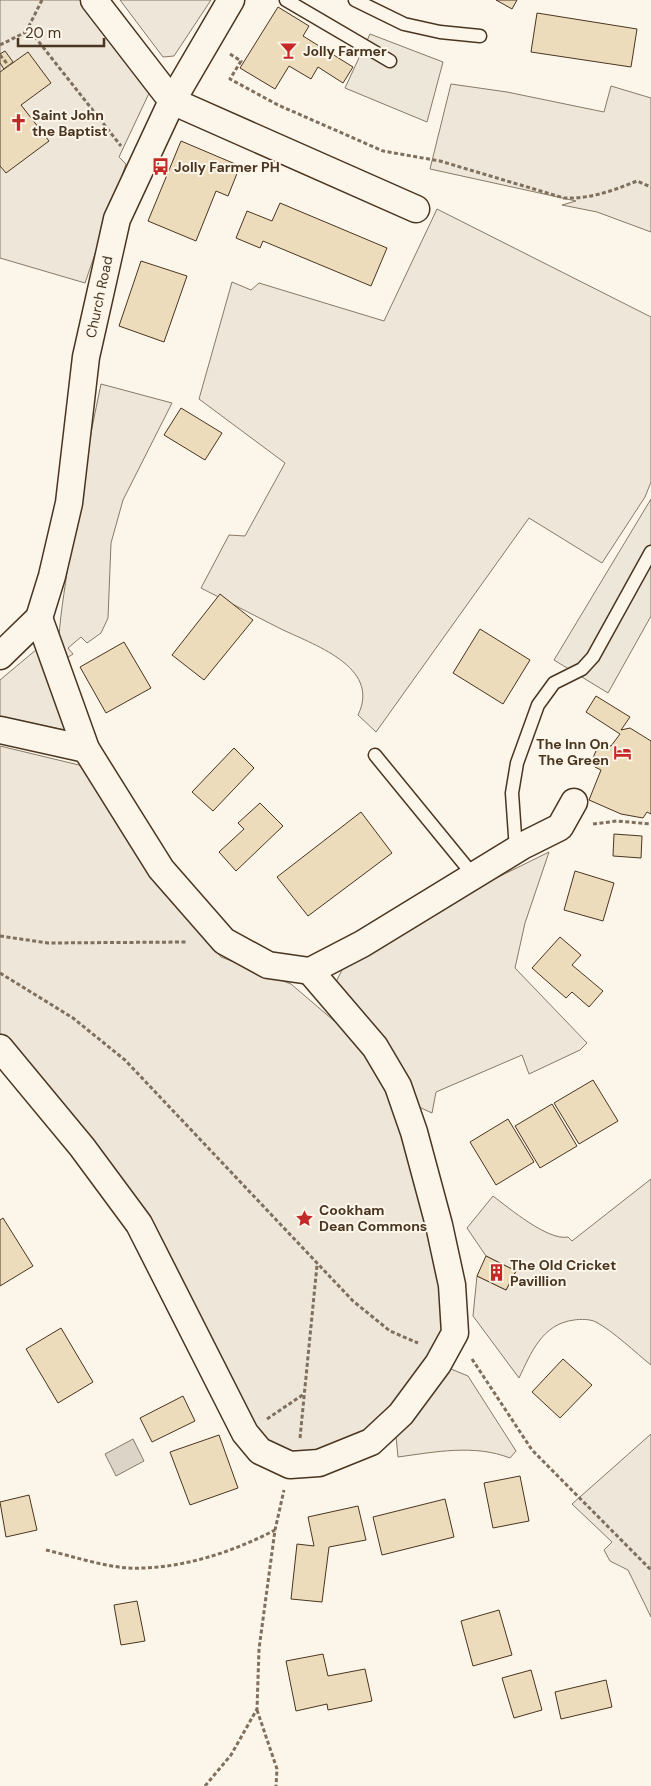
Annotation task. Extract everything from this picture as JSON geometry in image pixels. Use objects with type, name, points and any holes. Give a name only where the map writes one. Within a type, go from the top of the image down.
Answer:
[{"type":"street","points":[[94,0],[172,100],[416,209]]},
{"type":"street","name":"Church Road","points":[[39,618],[52,576],[69,503],[86,357],[117,219],[172,100],[231,0]]},
{"type":"street","points":[[0,656],[39,618],[86,749],[161,868],[224,941],[268,965],[310,972],[362,944],[516,850],[560,827],[574,802]]},
{"type":"street","points":[[0,730],[86,749]]},
{"type":"street","points":[[0,1048],[82,1147],[139,1224],[246,1433],[260,1451],[294,1465],[319,1463],[371,1442],[401,1414],[450,1344],[452,1285],[439,1225],[414,1132],[398,1086],[375,1047],[310,972]]},
{"type":"lane","points":[[286,0],[390,61]]},
{"type":"lane","points":[[355,0],[404,24],[440,32],[480,36]]},
{"type":"lane","points":[[516,850],[512,793],[517,763],[538,705],[554,683],[582,669],[593,657],[651,552]]},
{"type":"lane","points":[[375,755],[474,876]]},
{"type":"path","points":[[0,45],[26,32],[42,0]]},
{"type":"path","points":[[26,32],[35,37],[140,171]]},
{"type":"path","points":[[207,42],[241,60],[230,79],[278,105],[383,151],[440,161],[564,198],[582,198],[608,193],[636,181],[651,187]]},
{"type":"path","points":[[0,55],[8,66]]},
{"type":"path","points":[[560,827],[617,821],[651,824]]},
{"type":"path","points":[[0,936],[48,943],[224,941]]},
{"type":"path","points":[[0,973],[73,1018],[125,1060],[353,1301],[390,1331],[450,1344],[532,1450],[651,1570]]},
{"type":"path","points":[[276,1786],[277,1769],[257,1709],[259,1649],[275,1530],[294,1465],[304,1394],[317,1264]]},
{"type":"path","points":[[246,1433],[304,1394]]},
{"type":"path","points":[[46,1550],[126,1568],[155,1568],[240,1548],[275,1530]]},
{"type":"path","points":[[205,1786],[231,1755],[257,1709]]},
{"type":"shaded area","points":[[0,0],[86,0],[151,89],[119,157],[126,164],[85,283],[0,258]]},
{"type":"shaded area","points":[[120,0],[211,0],[174,56],[163,57]]},
{"type":"shaded area","points":[[370,34],[443,62],[427,122],[345,88]]},
{"type":"shaded area","points":[[451,84],[507,92],[604,112],[611,86],[651,98],[651,232],[597,212],[562,205],[576,201],[430,169]]},
{"type":"shaded area","points":[[437,209],[651,317],[651,482],[645,497],[602,563],[529,518],[376,732],[358,715],[363,698],[360,683],[352,670],[340,659],[201,588],[229,535],[245,536],[285,463],[199,399],[232,282],[251,290],[259,283],[384,321]]},
{"type":"shaded area","points":[[101,384],[172,403],[123,500],[111,543],[108,618],[101,633],[87,643],[81,637],[68,648],[73,654],[59,663],[62,606],[82,478]]},
{"type":"shaded area","points":[[651,499],[651,616],[608,693],[554,660]]},
{"type":"shaded area","points":[[37,649],[69,731],[0,716],[0,680]]},
{"type":"shaded area","points":[[0,746],[83,766],[161,890],[221,957],[291,984],[360,1043],[396,1107],[444,1300],[441,1333],[435,1355],[375,1425],[337,1445],[303,1452],[281,1449],[261,1437],[162,1252],[0,1039]]},
{"type":"shaded area","points":[[549,852],[525,923],[515,968],[587,1043],[580,1050],[529,1074],[522,1055],[436,1092],[432,1113],[419,1107],[400,1071],[336,982],[343,968],[466,893]]},
{"type":"shaded area","points":[[651,1179],[651,1365],[603,1326],[591,1320],[577,1320],[554,1327],[539,1341],[519,1378],[473,1316],[477,1276],[506,1290],[516,1271],[486,1256],[467,1228],[493,1196],[540,1229],[560,1237],[568,1237],[572,1241]]},
{"type":"shaded area","points":[[451,1369],[468,1376],[516,1451],[510,1458],[483,1451],[468,1450],[440,1451],[398,1457],[396,1436],[432,1379]]},
{"type":"shaded area","points":[[651,1434],[651,1617],[628,1570],[610,1561],[604,1550],[612,1542],[572,1504]]},
{"type":"shaded area","points":[[133,1439],[144,1461],[116,1476],[105,1454]]},
{"type":"building","points":[[496,0],[517,0],[512,9]]},
{"type":"building","name":"Jolly Farmer","points":[[278,7],[309,26],[303,36],[353,67],[343,83],[318,67],[311,79],[289,66],[275,89],[240,68]]},
{"type":"building","points":[[537,13],[637,29],[631,67],[531,52]]},
{"type":"building","points":[[5,51],[13,62],[4,69],[0,63],[0,54]]},
{"type":"building","name":"Saint John the Baptist","points":[[28,52],[51,83],[21,105],[49,141],[6,173],[0,166],[0,72]]},
{"type":"building","points":[[181,141],[240,166],[228,196],[216,191],[196,241],[148,221]]},
{"type":"building","points":[[280,203],[387,248],[371,286],[263,241],[260,248],[236,238],[247,211],[272,221]]},
{"type":"building","points":[[141,261],[187,276],[164,342],[119,326]]},
{"type":"building","points":[[181,408],[222,433],[205,460],[164,435]]},
{"type":"building","points":[[220,594],[253,620],[204,680],[172,655]]},
{"type":"building","points":[[480,629],[530,660],[503,704],[453,673]]},
{"type":"building","points":[[124,642],[151,688],[106,713],[80,667]]},
{"type":"building","name":"The Inn On The Green","points":[[596,696],[630,717],[621,730],[630,728],[651,741],[651,814],[647,812],[643,818],[621,814],[589,800],[601,770],[595,767],[593,758],[598,746],[606,744],[611,746],[620,734],[586,712]]},
{"type":"building","points":[[234,748],[254,768],[213,811],[192,792]]},
{"type":"building","points":[[260,803],[283,826],[236,871],[219,852],[244,829],[238,823]]},
{"type":"building","points":[[361,812],[392,853],[308,916],[277,877]]},
{"type":"building","points":[[614,834],[642,836],[641,858],[613,856]]},
{"type":"building","points":[[575,871],[614,883],[603,921],[564,910]]},
{"type":"building","points":[[560,937],[581,955],[572,965],[603,991],[589,1007],[572,992],[566,998],[532,968]]},
{"type":"building","points":[[593,1080],[618,1121],[579,1144],[554,1103]]},
{"type":"building","points":[[552,1104],[577,1146],[540,1168],[515,1126]]},
{"type":"building","points":[[508,1119],[534,1162],[496,1185],[470,1142]]},
{"type":"building","points":[[3,1218],[33,1266],[0,1286],[0,1220]]},
{"type":"building","name":"The Old Cricket Pavillion","points":[[486,1256],[516,1271],[506,1290],[477,1276]]},
{"type":"building","points":[[61,1328],[93,1382],[58,1403],[26,1349]]},
{"type":"building","points":[[563,1359],[592,1385],[560,1418],[532,1392]]},
{"type":"building","points":[[183,1396],[195,1421],[152,1442],[140,1418]]},
{"type":"building","points":[[219,1435],[238,1488],[190,1505],[170,1452]]},
{"type":"building","points":[[520,1476],[529,1521],[493,1528],[484,1483]]},
{"type":"building","points":[[29,1495],[37,1530],[6,1537],[0,1502]]},
{"type":"building","points":[[445,1499],[454,1537],[382,1555],[373,1517]]},
{"type":"building","points":[[358,1506],[366,1540],[329,1547],[322,1602],[291,1599],[297,1544],[314,1546],[308,1517]]},
{"type":"building","points":[[137,1601],[145,1641],[121,1645],[114,1605]]},
{"type":"building","points":[[499,1610],[512,1655],[473,1666],[461,1621]]},
{"type":"building","points":[[323,1654],[328,1676],[365,1669],[372,1701],[328,1710],[327,1704],[296,1711],[286,1661]]},
{"type":"building","points":[[531,1670],[542,1710],[514,1718],[502,1678]]},
{"type":"building","points":[[606,1680],[612,1707],[561,1719],[555,1692]]},
{"type":"place","name":"Jolly Farmer","points":[[289,51]]},
{"type":"place","name":"Saint John the Baptist","points":[[18,123]]},
{"type":"place","name":"Jolly Farmer PH","points":[[160,167]]},
{"type":"place","name":"The Inn On The Green","points":[[623,752]]},
{"type":"place","name":"Cookham Dean Commons","points":[[305,1218]]},
{"type":"place","name":"The Old Cricket Pavillion","points":[[496,1273]]}]
